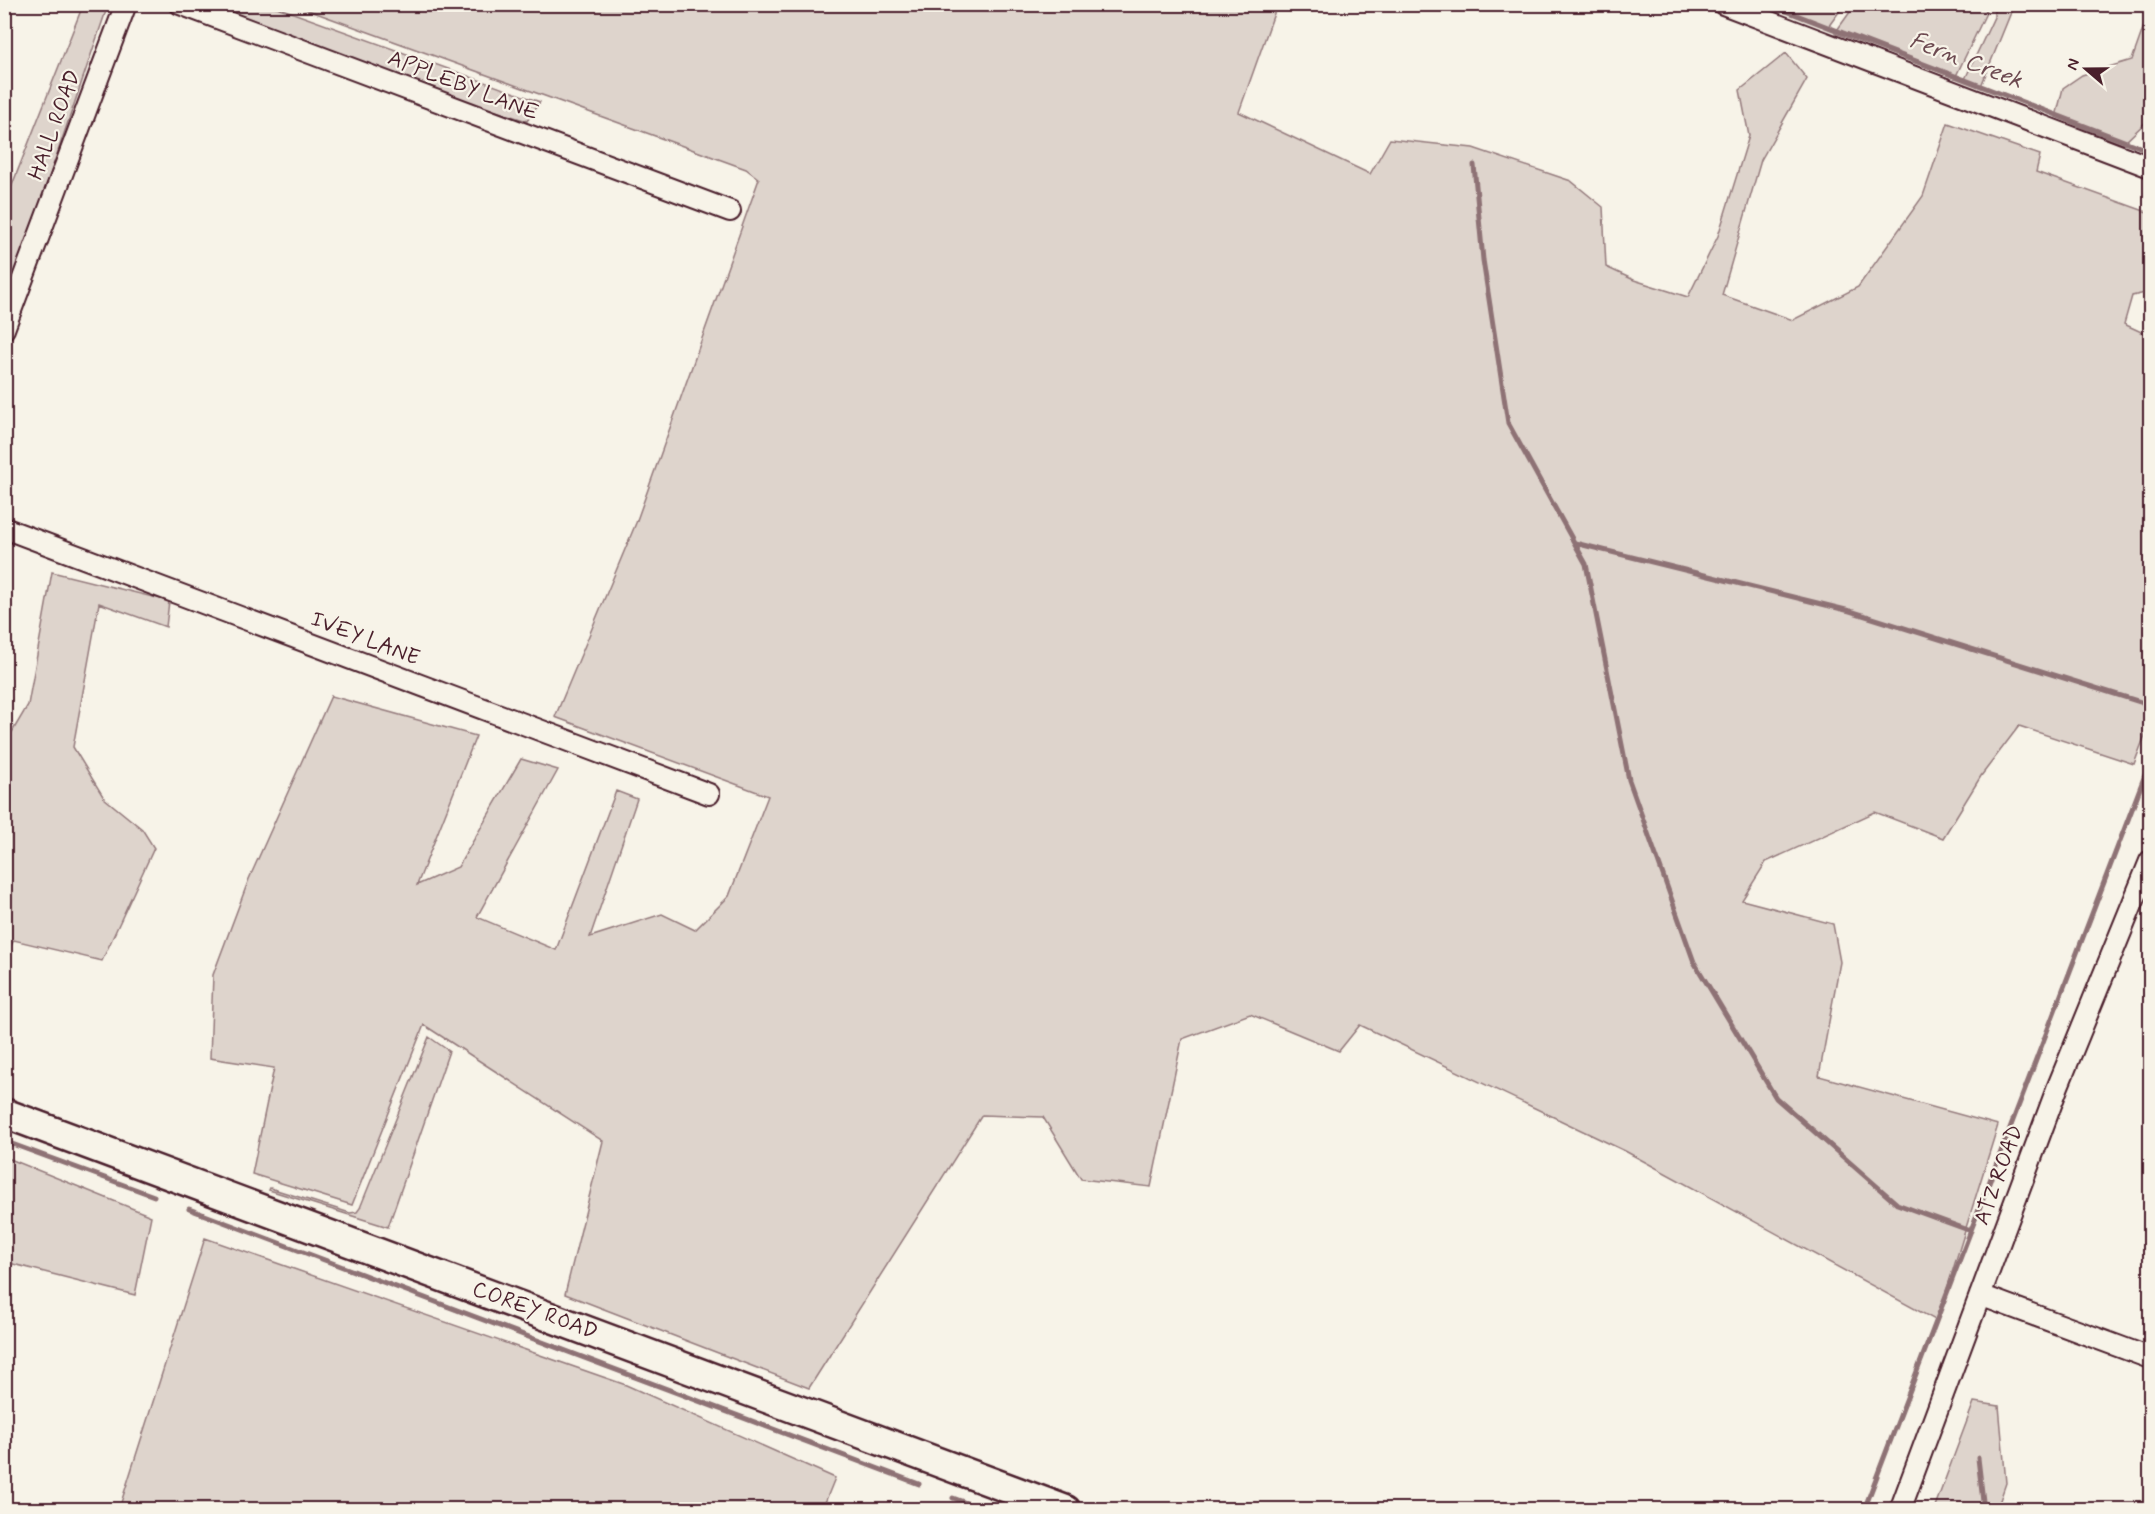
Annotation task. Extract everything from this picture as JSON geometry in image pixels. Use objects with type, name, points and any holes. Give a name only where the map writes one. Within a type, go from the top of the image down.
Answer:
[{"type":"street","name":"HALL ROAD","points":[[4,329],[126,4]]},
{"type":"street","name":"APPLEBY LANE","points":[[180,4],[729,212]]},
{"type":"street","points":[[1723,4],[2151,167]]},
{"type":"street","name":"IVEY LANE","points":[[4,528],[709,794]]},
{"type":"street","name":"ATZ ROAD","points":[[1900,1509],[2058,1086],[2151,861]]},
{"type":"street","name":"COREY ROAD","points":[[4,1113],[1066,1509]]},
{"type":"street","points":[[1980,1295],[2151,1358]]},
{"type":"shaded area","points":[[83,5],[108,5],[29,236],[4,301],[5,203]]},
{"type":"shaded area","points":[[161,5],[271,5],[540,102],[527,121]]},
{"type":"shaded area","points":[[294,5],[1277,5],[1239,112],[1370,174],[1390,139],[1473,148],[1571,181],[1603,207],[1606,267],[1634,280],[1688,297],[1718,236],[1749,136],[1740,90],[1786,53],[1807,79],[1761,160],[1722,295],[1793,320],[1858,287],[1923,196],[1948,123],[2040,155],[2036,172],[2150,213],[2150,292],[2132,296],[2124,324],[2150,336],[2150,722],[2134,764],[2019,726],[1981,776],[1943,838],[1875,812],[1766,862],[1742,900],[1833,924],[1840,962],[1819,1076],[1998,1125],[1937,1321],[1625,1151],[1360,1025],[1339,1051],[1250,1014],[1182,1039],[1151,1187],[1081,1179],[1043,1117],[982,1115],[809,1388],[565,1294],[603,1141],[424,1025],[352,1205],[252,1174],[274,1068],[210,1058],[213,975],[249,879],[331,696],[476,736],[417,885],[458,867],[521,759],[558,770],[477,917],[556,950],[616,791],[637,799],[590,937],[662,914],[695,930],[729,896],[768,796],[555,717],[636,523],[759,179],[746,169]]},
{"type":"shaded area","points":[[1768,5],[1844,5],[1828,27]]},
{"type":"shaded area","points":[[1855,5],[1985,5],[1986,13],[1955,78],[1835,33]]},
{"type":"shaded area","points":[[1994,5],[2014,5],[1981,86],[1965,79],[1994,17]]},
{"type":"shaded area","points":[[2150,9],[2150,118],[2123,144],[2056,117],[2063,88],[2082,75],[2132,60]]},
{"type":"shaded area","points":[[52,572],[169,601],[166,627],[99,603],[73,747],[104,798],[142,829],[154,848],[102,961],[14,940],[5,957],[5,867],[10,852],[5,843],[5,744],[28,705]]},
{"type":"shaded area","points":[[429,1037],[449,1051],[388,1227],[269,1190],[270,1188],[350,1213],[357,1212]]},
{"type":"shaded area","points":[[5,1157],[151,1216],[135,1295],[5,1262]]},
{"type":"shaded area","points":[[205,1238],[626,1385],[835,1478],[822,1510],[119,1509]]},
{"type":"shaded area","points":[[1974,1402],[1999,1406],[2006,1483],[1997,1509],[1934,1509]]},
{"type":"waterway","name":"Fern Creek","points":[[1768,4],[2150,151]]},
{"type":"waterway","points":[[1474,165],[1483,260],[1508,423],[1586,564],[1629,780],[1694,962],[1776,1098],[1897,1204],[1971,1231]]},
{"type":"waterway","points":[[1575,543],[1850,611],[2150,705]]},
{"type":"waterway","points":[[1864,1510],[2150,762]]},
{"type":"waterway","points":[[4,1141],[154,1196]]},
{"type":"waterway","points":[[189,1209],[919,1484]]},
{"type":"waterway","points":[[1978,1458],[1984,1510]]},
{"type":"waterway","points":[[953,1498],[985,1510]]}]
